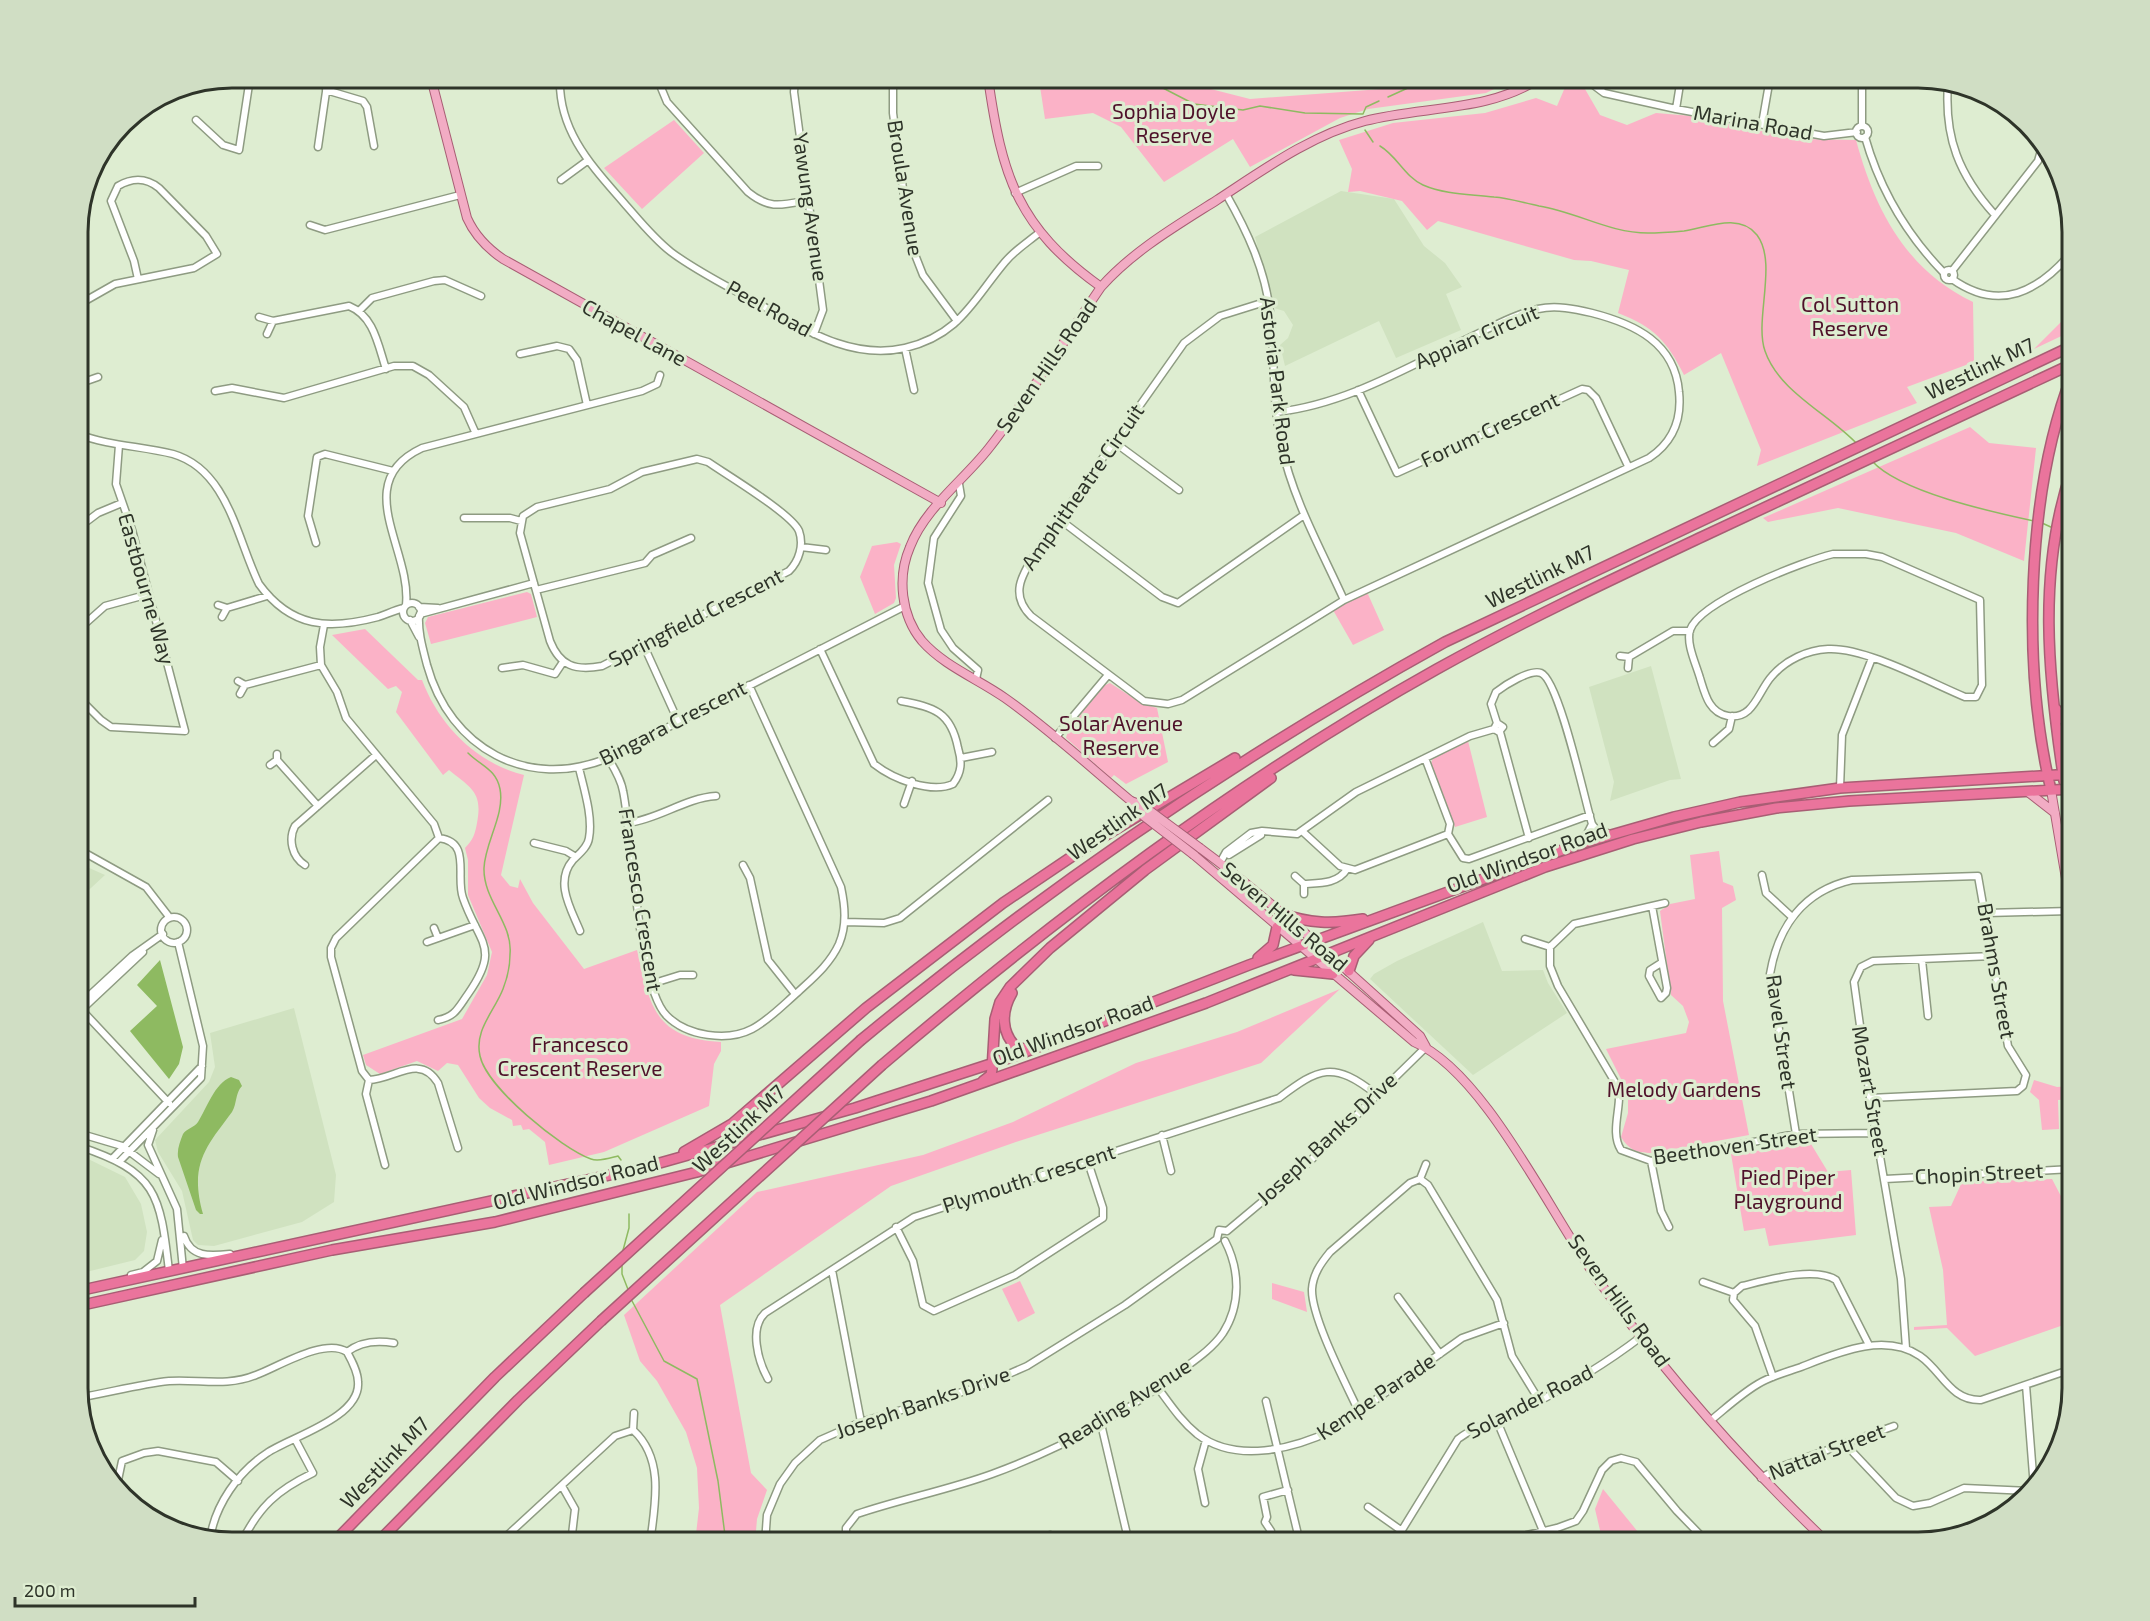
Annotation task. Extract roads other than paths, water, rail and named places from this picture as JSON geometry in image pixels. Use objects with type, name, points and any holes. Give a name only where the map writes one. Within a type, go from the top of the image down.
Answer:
[{"type":"highway","name":"Westlink M7","points":[[344,1532],[495,1377],[861,1040],[959,960],[1142,826],[1259,750],[1445,642],[2062,351]]},
{"type":"highway","name":"Westlink M7","points":[[388,1532],[510,1408],[601,1321],[882,1065],[1106,883],[1203,814],[1411,684],[1531,618],[2062,369]]},
{"type":"highway","points":[[2051,790],[2036,675],[2036,553],[2043,492],[2056,423],[2062,405]]},
{"type":"highway","points":[[2062,499],[2051,559],[2050,647],[2055,707],[2062,744]]},
{"type":"highway","points":[[642,1168],[696,1146],[732,1124],[922,963],[1067,858],[1317,710],[1358,691]]},
{"type":"highway","points":[[2055,707],[2062,717]]},
{"type":"highway","points":[[973,1086],[991,1075],[994,1027],[1000,1002],[1010,987],[1050,948],[1145,870],[1295,760],[1302,751]]},
{"type":"highway","name":"Old Windsor Road","points":[[89,1288],[642,1168],[875,1102],[1033,1049],[1249,965],[1610,834],[1740,802],[1840,788],[2062,775]]},
{"type":"highway","points":[[1840,788],[1842,802]]},
{"type":"highway","name":"Old Windsor Road","points":[[89,1304],[332,1250],[495,1222],[644,1186],[973,1086],[1206,1003],[1545,867],[1633,839],[1712,820],[1776,808],[2062,789]]},
{"type":"highway","points":[[1280,913],[1301,921],[1323,924],[1386,915]]},
{"type":"highway","points":[[1249,965],[1273,945],[1277,927]]},
{"type":"highway","points":[[1349,971],[1360,948],[1375,935]]},
{"type":"highway","points":[[1033,1049],[1020,1050],[1007,1037],[1004,1026],[1005,1011],[1016,986],[1050,948]]},
{"type":"highway","points":[[1280,973],[1299,969],[1333,974]]},
{"type":"highway","points":[[171,1286],[183,1269]]},
{"type":"highway","points":[[169,1271],[171,1286]]},
{"type":"main road","name":"Chapel Lane","points":[[433,88],[467,218],[477,236],[503,259],[941,503]]},
{"type":"main road","points":[[989,88],[997,140],[1015,193],[1040,232],[1072,266],[1101,287]]},
{"type":"main road","name":"Seven Hills Road","points":[[1426,1047],[1414,1042],[1277,927],[1142,805],[1131,801],[1019,708],[928,648],[914,629],[905,606],[903,577],[906,556],[920,528],[990,447],[1101,287],[1122,266],[1166,231],[1326,136],[1362,122],[1389,115],[1490,100],[1524,88]]},
{"type":"main road","points":[[2051,790],[2062,854]]},
{"type":"main road","points":[[2028,792],[2055,813]]},
{"type":"main road","name":"Seven Hills Road","points":[[1198,854],[1220,863],[1349,971],[1420,1036],[1426,1047],[1466,1085],[1489,1112],[1597,1278],[1642,1336],[1710,1420],[1761,1478],[1817,1532]]},
{"type":"main road","points":[[1220,863],[1223,877]]},
{"type":"street","points":[[196,120],[223,145],[239,150],[248,88]]},
{"type":"street","name":"Peel Road","points":[[561,88],[564,114],[575,142],[587,161],[655,238],[671,252],[814,334],[843,346],[861,350],[905,348],[934,336],[971,309],[1007,260],[1040,232]]},
{"type":"street","points":[[661,88],[667,102],[748,192],[761,202],[775,206],[809,200]]},
{"type":"street","name":"Yawung Avenue","points":[[794,88],[823,310],[814,334]]},
{"type":"street","name":"Broula Avenue","points":[[893,88],[893,113],[910,242],[923,275],[957,321]]},
{"type":"street","name":"Marina Road","points":[[1597,88],[1604,93],[1676,109],[1824,136],[1857,132]]},
{"type":"street","points":[[1676,109],[1679,88]]},
{"type":"street","points":[[1762,124],[1768,88]]},
{"type":"street","points":[[1862,88],[1862,126],[1857,132],[1859,137],[1865,137]]},
{"type":"street","points":[[318,147],[326,90],[363,101],[367,107],[374,146]]},
{"type":"street","points":[[1948,92],[1948,120],[1955,153],[1968,183],[1995,215]]},
{"type":"street","points":[[1862,126],[1868,132],[1865,137],[1878,176],[1896,213],[1918,245],[1944,273],[1946,279],[1952,279],[1971,290],[1987,294],[2017,294],[2032,289],[2047,279],[2062,263]]},
{"type":"street","points":[[1952,279],[1952,271],[2039,157]]},
{"type":"street","points":[[561,180],[587,161]]},
{"type":"street","points":[[1015,193],[1076,166],[1098,166]]},
{"type":"street","points":[[89,299],[115,284],[194,268],[217,254],[206,236],[155,185],[142,180],[125,182],[114,190],[111,205],[134,261],[138,279]]},
{"type":"street","name":"Astoria Park Road","points":[[1226,194],[1253,244],[1268,301],[1277,412],[1288,471],[1304,515],[1344,600]]},
{"type":"street","points":[[310,225],[325,230],[460,195]]},
{"type":"street","points":[[1944,273],[1952,271]]},
{"type":"street","points":[[360,310],[372,298],[434,281],[445,280],[482,296]]},
{"type":"street","name":"Amphitheatre Circuit","points":[[1268,301],[1220,316],[1196,332],[1173,356],[1022,575],[1018,587],[1020,600],[1031,616],[1144,701],[1168,704],[1182,700],[1344,600]]},
{"type":"street","points":[[260,317],[273,321],[336,307],[349,306],[360,310],[370,323],[386,369]]},
{"type":"street","name":"Appian Circuit","points":[[1277,412],[1320,405],[1358,390],[1522,313],[1558,307],[1628,324],[1656,341],[1667,355],[1678,380],[1678,430],[1660,451],[1344,600]]},
{"type":"street","points":[[267,334],[273,321]]},
{"type":"street","points":[[520,354],[557,346],[569,349],[577,360],[587,405]]},
{"type":"street","points":[[905,348],[914,390]]},
{"type":"street","points":[[215,391],[232,388],[284,398],[404,365],[421,370],[464,407],[476,434]]},
{"type":"street","points":[[417,605],[406,584],[385,499],[393,471],[405,457],[422,448],[642,392],[657,384],[660,375]]},
{"type":"street","points":[[94,388],[91,380],[98,377]]},
{"type":"street","points":[[657,384],[663,390]]},
{"type":"street","name":"Forum Crescent","points":[[1358,390],[1397,473],[1582,389],[1588,390],[1596,398],[1628,466]]},
{"type":"street","points":[[89,437],[119,446],[176,455],[201,470],[223,497],[251,568],[267,596],[291,614],[324,625],[345,624],[417,605],[439,608]]},
{"type":"street","points":[[1114,441],[1179,490]]},
{"type":"street","name":"Eastbourne Way","points":[[89,708],[111,727],[186,731],[132,530],[116,484],[119,446]]},
{"type":"street","points":[[316,543],[308,516],[317,457],[325,454],[393,471]]},
{"type":"street","name":"Springfield Crescent","points":[[521,521],[527,511],[537,507],[610,489],[642,472],[697,459],[708,462],[788,517],[798,530],[801,548],[789,570],[602,666],[582,668],[562,662]]},
{"type":"street","points":[[959,484],[961,496],[934,538],[928,583],[941,630],[953,648],[978,670],[976,679]]},
{"type":"street","points":[[89,520],[98,513],[122,503]]},
{"type":"street","points":[[1059,519],[1162,597],[1175,603],[1186,599],[1304,515]]},
{"type":"street","points":[[464,518],[510,518],[521,521],[520,533],[550,640],[555,654],[562,662],[555,674],[523,665],[502,668]]},
{"type":"street","points":[[382,616],[407,618],[439,608],[645,563],[652,555],[691,538]]},
{"type":"street","points":[[801,548],[826,550]]},
{"type":"street","points":[[1833,554],[1866,554],[1882,557],[1980,600],[1982,685],[1976,697],[1965,697],[1872,658],[1840,649],[1815,651],[1802,655],[1773,675],[1748,711],[1732,716],[1716,711],[1705,696],[1691,647],[1690,631],[1699,616],[1746,589],[1796,566],[1833,554]]},
{"type":"street","points":[[406,584],[407,618]]},
{"type":"street","points":[[89,620],[105,606],[149,594]]},
{"type":"street","points":[[218,605],[227,608],[267,596]]},
{"type":"street","name":"Bingara Crescent","points":[[417,605],[420,615],[420,640]]},
{"type":"street","name":"Bingara Crescent","points":[[407,618],[420,640],[432,683],[440,700],[464,731],[499,758],[520,766],[541,770],[579,768],[608,758],[905,606]]},
{"type":"street","points":[[222,617],[227,608]]},
{"type":"street","points":[[324,625],[320,647],[321,665],[337,692],[346,718],[434,824],[439,838]]},
{"type":"street","points":[[1620,656],[1629,657],[1673,631],[1690,631]]},
{"type":"street","points":[[644,646],[678,721]]},
{"type":"street","points":[[820,649],[874,764],[882,770],[934,789],[953,784],[959,776],[960,758],[950,721],[926,706],[901,701]]},
{"type":"street","points":[[1628,668],[1629,657]]},
{"type":"street","points":[[1840,788],[1842,735],[1872,658]]},
{"type":"street","points":[[238,681],[245,685],[321,665]]},
{"type":"street","points":[[1529,838],[1491,704],[1496,692],[1531,673],[1544,675],[1559,705],[1592,824],[1599,831],[1610,834]]},
{"type":"street","points":[[1055,738],[1108,675]]},
{"type":"street","points":[[240,694],[245,685]]},
{"type":"street","name":"Francesco Crescent","points":[[608,758],[621,782],[651,984],[657,1003],[676,1023],[690,1030],[717,1036],[750,1030],[765,1022],[831,960],[840,943],[845,922],[841,887],[749,685]]},
{"type":"street","points":[[1713,743],[1729,729],[1732,716]]},
{"type":"street","points":[[1220,863],[1251,839],[1267,833],[1293,835],[1302,831],[1356,792],[1470,736],[1497,728]]},
{"type":"street","points":[[1720,737],[1725,744]]},
{"type":"street","points":[[960,758],[992,752]]},
{"type":"street","points":[[305,865],[295,862],[292,843],[293,830],[376,755]]},
{"type":"street","points":[[270,765],[277,757],[318,806]]},
{"type":"street","points":[[1425,758],[1450,824],[1448,834],[1460,855],[1469,859],[1590,815]]},
{"type":"street","points":[[579,768],[587,807],[590,838],[565,875],[564,893],[580,930]]},
{"type":"street","points":[[904,804],[912,782]]},
{"type":"street","points":[[628,823],[650,819],[701,797],[716,796]]},
{"type":"street","points":[[845,922],[884,923],[900,918],[1048,800]]},
{"type":"street","points":[[1576,845],[1587,834],[1592,824]]},
{"type":"street","points":[[1302,831],[1335,862],[1347,869],[1363,869],[1448,834]]},
{"type":"street","points":[[438,1020],[450,1017],[458,1010],[482,973],[486,949],[461,892],[462,858],[453,843],[439,838]]},
{"type":"street","points":[[385,1165],[366,1094],[369,1080],[362,1071],[331,957],[331,948],[336,938],[439,838]]},
{"type":"street","points":[[534,843],[566,851],[576,857]]},
{"type":"street","points":[[89,855],[136,880],[156,897],[170,918]]},
{"type":"street","points":[[743,865],[750,878],[768,960],[795,994]]},
{"type":"street","points":[[1295,876],[1304,884],[1324,883],[1342,876],[1347,869]]},
{"type":"street","points":[[1761,875],[1766,893],[1792,917]]},
{"type":"street","name":"Ravel Street","points":[[1796,1134],[1770,974],[1774,952],[1792,917],[1807,900],[1819,892],[1852,880],[1978,876]]},
{"type":"street","name":"Brahms Street","points":[[1870,1098],[2017,1091],[2023,1086],[2026,1075],[2008,1046],[1978,876]]},
{"type":"street","points":[[1304,884],[1304,894]]},
{"type":"street","points":[[1525,939],[1550,948],[1574,924],[1665,903]]},
{"type":"street","points":[[1652,906],[1667,988],[1661,998],[1649,976],[1650,970],[1661,963]]},
{"type":"street","points":[[1986,913],[2062,912]]},
{"type":"street","points":[[170,918],[180,918],[186,924],[186,934],[178,942],[170,941],[163,934],[163,926],[170,918]]},
{"type":"street","points":[[427,942],[475,925]]},
{"type":"street","points":[[434,928],[438,938]]},
{"type":"street","points":[[89,1000],[132,956],[163,934]]},
{"type":"street","points":[[125,1148],[158,1122],[199,1081],[203,1065],[202,1037],[178,942]]},
{"type":"street","name":"Beethoven Street","points":[[1550,948],[1550,966],[1558,986],[1619,1089],[1621,1105],[1616,1143],[1621,1150],[1651,1161],[1796,1134],[1876,1133]]},
{"type":"street","name":"Mozart Street","points":[[1906,1348],[1901,1279],[1886,1179],[1870,1098],[1854,982],[1861,967],[1873,962],[1993,956]]},
{"type":"street","points":[[1922,960],[1928,1016]]},
{"type":"street","points":[[651,984],[680,975],[693,975]]},
{"type":"street","points":[[89,1019],[169,1103]]},
{"type":"street","name":"Joseph Banks Drive","points":[[766,1532],[767,1515],[789,1471],[820,1440],[861,1422],[979,1387],[1027,1366],[1117,1310],[1217,1239],[1218,1231],[1227,1231],[1306,1164],[1426,1047]]},
{"type":"street","points":[[117,1160],[125,1148],[203,1065]]},
{"type":"street","points":[[369,1080],[412,1069],[427,1070],[438,1083],[458,1148]]},
{"type":"street","name":"Plymouth Crescent","points":[[768,1378],[762,1368],[756,1329],[757,1320],[914,1217],[1279,1098],[1300,1080],[1318,1072],[1335,1073],[1355,1079],[1377,1095]]},
{"type":"street","points":[[158,1122],[149,1137],[148,1145],[175,1200],[183,1269]]},
{"type":"street","points":[[1162,1135],[1171,1171]]},
{"type":"street","points":[[89,1137],[125,1148],[147,1163],[167,1184]]},
{"type":"street","points":[[89,1150],[117,1160],[140,1175],[150,1187],[159,1204],[169,1271]]},
{"type":"street","points":[[896,1227],[913,1261],[923,1305],[934,1311],[1016,1275],[1103,1218],[1103,1208],[1087,1159]]},
{"type":"street","points":[[1651,1161],[1661,1211],[1669,1227]]},
{"type":"street","points":[[1359,1412],[1315,1308],[1312,1294],[1314,1278],[1321,1262],[1330,1252],[1410,1183],[1420,1179],[1426,1164]]},
{"type":"street","name":"Chopin Street","points":[[1886,1179],[2062,1170]]},
{"type":"street","points":[[1420,1179],[1428,1185],[1492,1292],[1504,1323],[1512,1356],[1539,1400]]},
{"type":"street","points":[[179,1221],[187,1245],[198,1254],[265,1251]]},
{"type":"street","points":[[89,1287],[143,1272],[154,1265],[161,1247],[163,1223]]},
{"type":"street","points":[[1217,1239],[1225,1242],[1229,1238],[1227,1231]]},
{"type":"street","name":"Reading Avenue","points":[[847,1532],[848,1523],[856,1514],[990,1475],[1047,1453],[1101,1425],[1158,1388],[1210,1349],[1230,1318],[1237,1287],[1232,1258],[1225,1242]]},
{"type":"street","points":[[832,1270],[861,1422]]},
{"type":"street","points":[[1734,1293],[1742,1286],[1760,1282],[1815,1273],[1829,1276],[1836,1280],[1869,1346]]},
{"type":"street","points":[[1702,1282],[1734,1293]]},
{"type":"street","points":[[1734,1293],[1736,1305],[1755,1326],[1773,1377]]},
{"type":"street","points":[[1398,1297],[1440,1354]]},
{"type":"street","name":"Kempe Parade","points":[[1158,1388],[1181,1419],[1206,1440],[1238,1450],[1278,1448],[1310,1441],[1334,1430],[1470,1334],[1504,1323]]},
{"type":"street","name":"Solander Road","points":[[1402,1531],[1458,1439],[1473,1429],[1497,1421],[1591,1373],[1642,1336]]},
{"type":"street","points":[[347,1352],[356,1345],[379,1341],[394,1342]]},
{"type":"street","points":[[1710,1420],[1747,1390],[1773,1377],[1851,1348],[1869,1346],[1906,1348],[1922,1357],[1958,1395],[1969,1400],[1981,1400],[2062,1372]]},
{"type":"street","points":[[89,1396],[173,1381],[204,1383],[242,1380],[307,1353],[337,1348],[347,1352],[358,1382],[356,1395],[337,1416],[267,1453],[238,1481],[218,1508],[212,1531]]},
{"type":"street","points":[[2026,1385],[2033,1474]]},
{"type":"street","points":[[1266,1401],[1298,1532]]},
{"type":"street","points":[[634,1413],[633,1430],[645,1443],[656,1479],[657,1489],[651,1532]]},
{"type":"street","points":[[1497,1421],[1543,1531]]},
{"type":"street","points":[[1101,1425],[1125,1532]]},
{"type":"street","name":"Nattai Street","points":[[1761,1478],[1783,1466],[1894,1426]]},
{"type":"street","points":[[511,1532],[615,1436],[633,1430]]},
{"type":"street","points":[[247,1532],[284,1487],[313,1473],[296,1439]]},
{"type":"street","points":[[1205,1503],[1198,1469],[1206,1440]]},
{"type":"street","points":[[1846,1445],[1896,1498],[1913,1506],[1930,1503],[1964,1488],[2018,1491]]},
{"type":"street","points":[[119,1476],[122,1461],[151,1451],[216,1462],[238,1481]]},
{"type":"street","points":[[1539,1532],[1576,1521],[1602,1470],[1617,1459],[1631,1459],[1698,1532]]},
{"type":"street","points":[[562,1486],[575,1509],[572,1532]]},
{"type":"street","points":[[1271,1532],[1265,1522],[1267,1517],[1263,1497],[1288,1490]]},
{"type":"street","points":[[1368,1507],[1402,1531]]},
{"type":"waterway","points":[[1163,88],[1194,104],[1243,110],[1260,106],[1305,113],[1363,114]]},
{"type":"waterway","points":[[1388,97],[1408,88]]},
{"type":"waterway","points":[[1363,114],[1366,107],[1379,101]]},
{"type":"waterway","points":[[1365,130],[1373,142]]},
{"type":"waterway","points":[[1380,146],[1417,181],[1441,191],[1511,199],[1634,232],[1684,231],[1722,223],[1741,224],[1750,228],[1757,235],[1763,247],[1766,261],[1762,338],[1772,366],[1793,391],[1857,444]]},
{"type":"waterway","points":[[1872,461],[1885,472],[1924,491],[1972,506],[2034,521]]},
{"type":"waterway","points":[[2042,523],[2053,528]]},
{"type":"waterway","points":[[468,753],[492,772],[500,789],[500,809],[484,868],[488,891],[510,943],[507,976],[503,989],[482,1029],[480,1056],[496,1084],[510,1100],[562,1143],[594,1160],[618,1156],[621,1160]]},
{"type":"waterway","points":[[622,1254],[629,1228],[629,1214]]},
{"type":"waterway","points":[[622,1265],[622,1274],[629,1292]]},
{"type":"waterway","points":[[631,1299],[664,1361],[697,1379],[718,1481],[725,1532]]},
{"type":"park label","name":"Sophia Doyle Reserve","points":[[1174,124]]},
{"type":"park label","name":"Col Sutton Reserve","points":[[1850,317]]},
{"type":"park label","name":"Solar Avenue Reserve","points":[[1121,736]]},
{"type":"park label","name":"Francesco Crescent Reserve","points":[[580,1057]]},
{"type":"park label","name":"Melody Gardens","points":[[1684,1090]]},
{"type":"park label","name":"Pied Piper Playground","points":[[1788,1190]]}]
